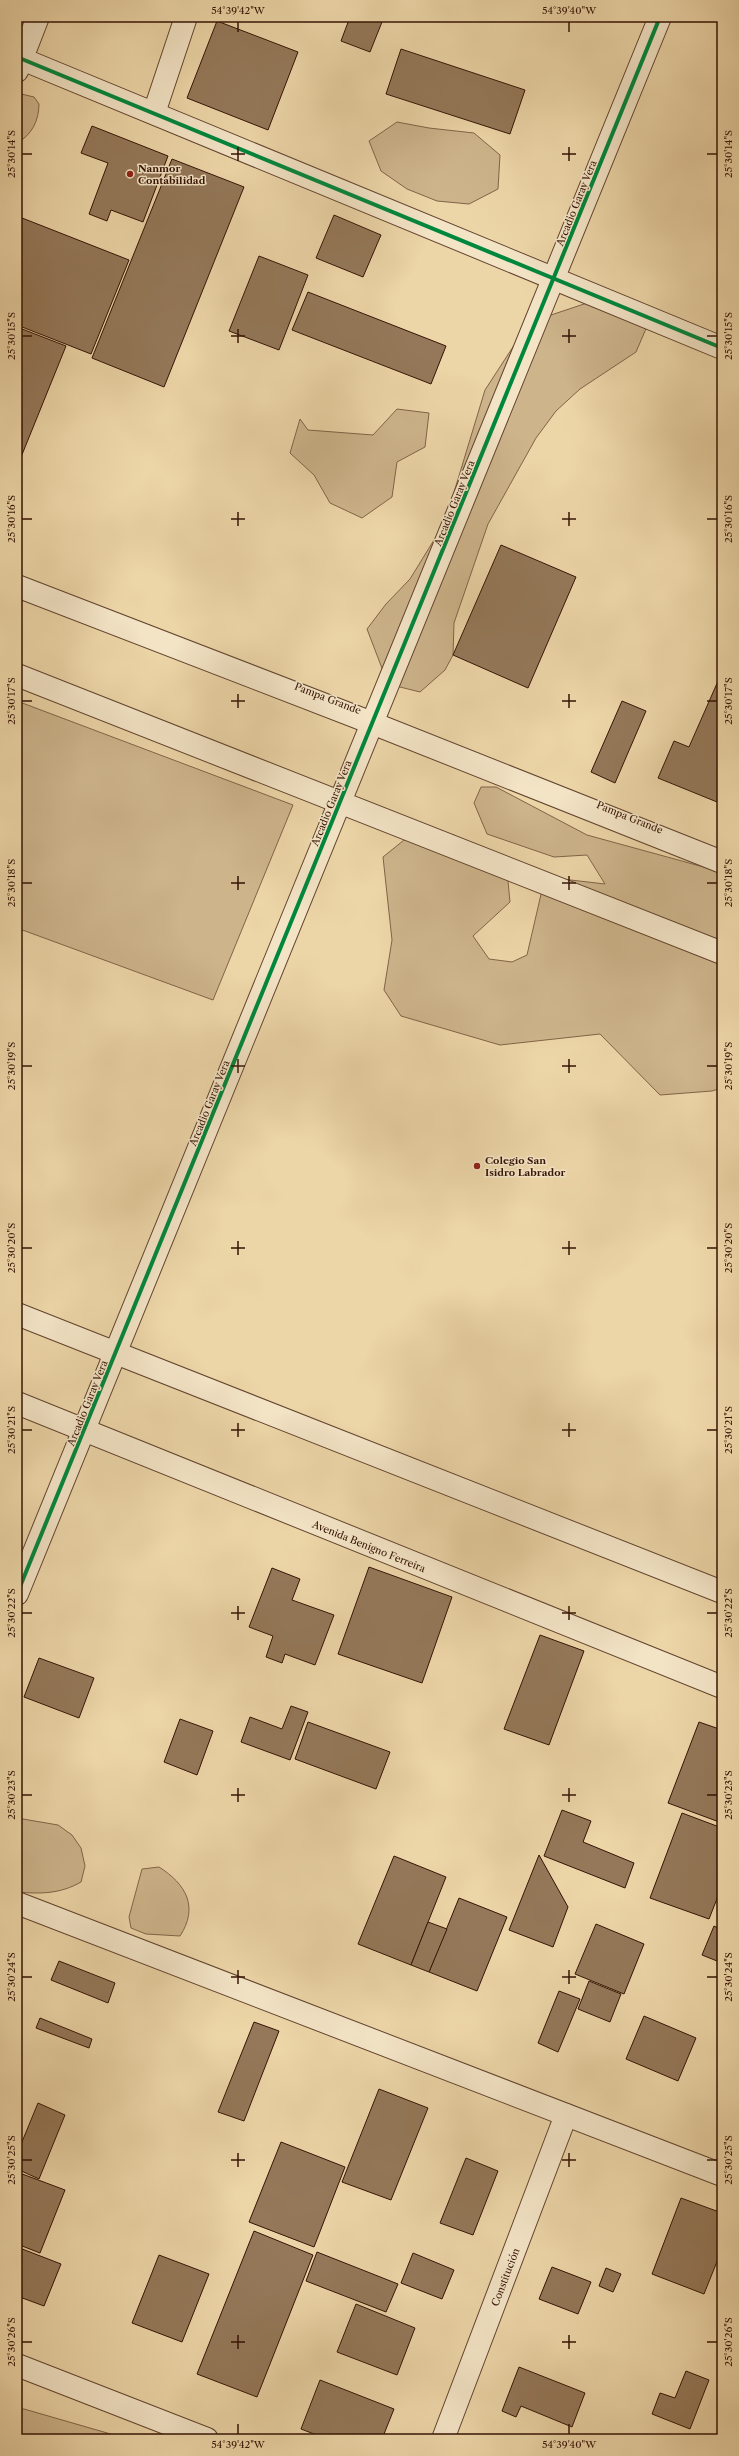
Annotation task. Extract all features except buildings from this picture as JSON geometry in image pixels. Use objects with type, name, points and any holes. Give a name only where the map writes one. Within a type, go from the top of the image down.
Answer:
[{"type":"street","points":[[38,17],[19,62],[154,113],[722,348]]},
{"type":"street","points":[[154,113],[186,17]]},
{"type":"street","name":"Arcadio Garay Vera","points":[[17,1594],[660,17]]},
{"type":"street","name":"Pampa Grande","points":[[17,586],[372,723],[722,862]]},
{"type":"street","points":[[17,675],[722,953]]},
{"type":"street","points":[[17,1314],[722,1592]]},
{"type":"street","name":"Avenida Benigno Ferreira","points":[[17,1403],[722,1687]]},
{"type":"street","points":[[17,1903],[722,2175]]},
{"type":"street","name":"Constitución","points":[[443,2439],[566,2115]]},
{"type":"street","points":[[17,2365],[207,2439]]},
{"type":"shaded area","points":[[17,93],[34,97],[39,104],[39,110],[38,116],[31,131],[17,143]]},
{"type":"shaded area","points":[[397,122],[429,128],[474,133],[500,155],[498,189],[469,204],[437,201],[407,189],[381,171],[369,141]]},
{"type":"shaded area","points":[[587,303],[648,324],[636,352],[580,389],[556,411],[536,438],[488,524],[454,623],[453,655],[445,670],[420,692],[388,684],[367,629],[386,604],[410,579],[445,522],[485,390],[522,333],[551,315]]},
{"type":"shaded area","points":[[397,409],[429,413],[425,447],[397,462],[392,497],[362,518],[330,503],[314,475],[290,453],[300,419],[308,430],[373,435]]},
{"type":"shaded area","points":[[17,701],[293,805],[213,1000],[17,928]]},
{"type":"shaded area","points":[[481,787],[496,787],[587,835],[722,872],[722,1088],[712,1091],[660,1095],[600,1034],[500,1045],[401,1016],[384,990],[392,940],[383,857],[409,836],[454,835],[507,871],[510,902],[473,936],[489,959],[512,962],[527,955],[545,877],[605,884],[587,855],[554,857],[487,834],[474,803]]},
{"type":"shaded area","points":[[17,1818],[58,1825],[72,1835],[81,1848],[85,1866],[81,1882],[58,1891],[34,1893],[17,1892]]},
{"type":"shaded area","points":[[159,1867],[176,1881],[183,1889],[187,1897],[189,1915],[180,1936],[146,1934],[131,1928],[129,1917],[142,1869]]},
{"type":"shaded area","points":[[17,2409],[24,2409],[128,2439],[17,2439]]},
{"type":"cycle path","points":[[17,1594],[660,17]]},
{"type":"cycle path","points":[[17,57],[722,348]]},
{"type":"place","name":"Nanmor Contabilidad","points":[[130,174]]},
{"type":"place","name":"Colegio San Isidro Labrador","points":[[477,1166]]}]
